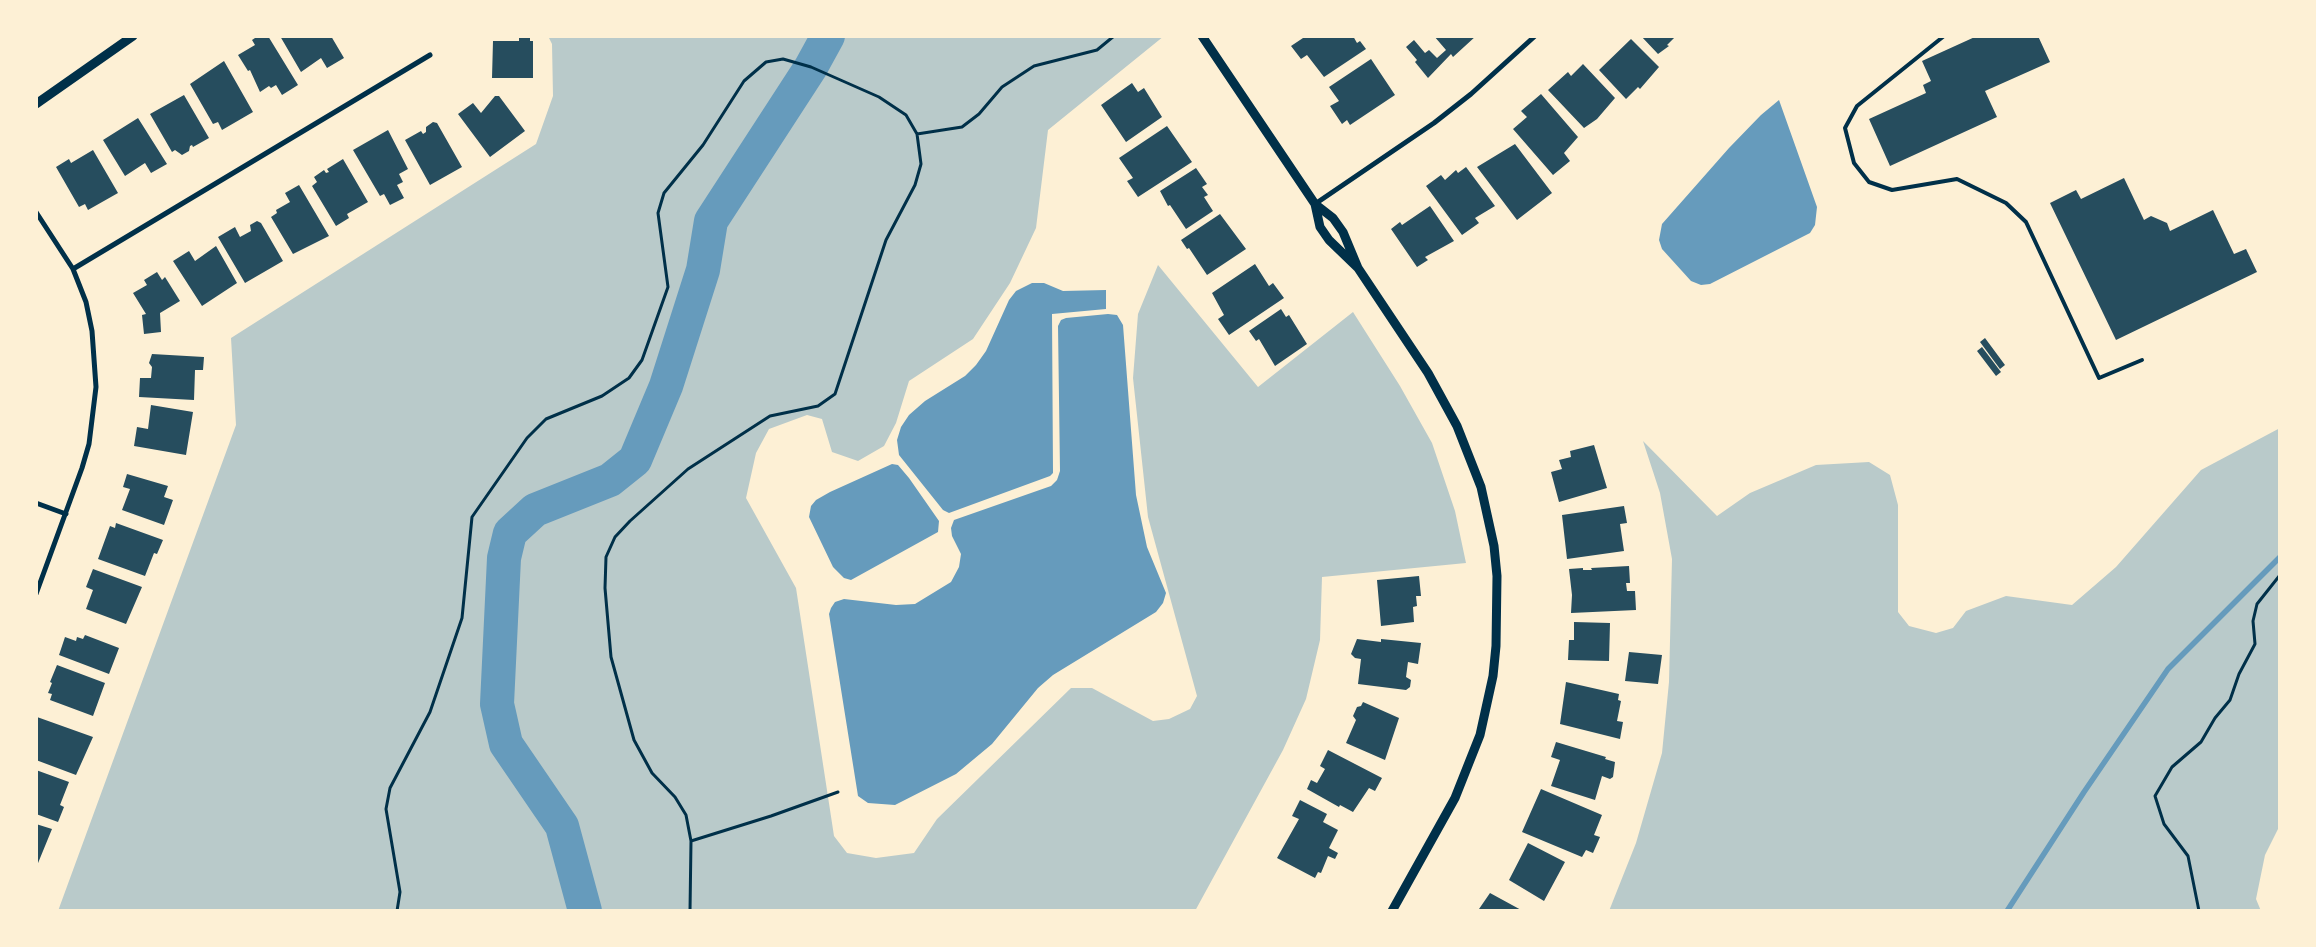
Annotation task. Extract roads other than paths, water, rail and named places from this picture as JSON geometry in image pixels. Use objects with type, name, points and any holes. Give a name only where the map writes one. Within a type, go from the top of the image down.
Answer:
[{"type":"street","points":[[36,104],[133,36]]},
{"type":"street","points":[[1202,36],[1315,204],[1333,218],[1343,232],[1358,268],[1428,373],[1457,426],[1481,487],[1490,526],[1497,576],[1496,646],[1493,676],[1480,735],[1456,798],[1392,911]]},
{"type":"street","points":[[1315,204],[1434,123],[1471,94],[1535,36]]},
{"type":"street","points":[[73,268],[430,55]]},
{"type":"street","points":[[1315,204],[1320,227],[1329,240],[1358,268]]},
{"type":"street","points":[[36,212],[73,268],[86,302],[92,331],[96,387],[89,444],[66,514],[36,594]]},
{"type":"street","points":[[36,503],[66,514]]},
{"type":"lane","points":[[1944,36],[1857,106],[1845,128],[1854,163],[1869,182],[1892,190],[1957,179],[2006,202],[2026,222],[2099,378],[2142,360]]},
{"type":"water","points":[[1779,100],[1817,207],[1815,225],[1810,233],[1710,284],[1701,285],[1691,281],[1662,249],[1659,240],[1662,224],[1729,148],[1761,115]]},
{"type":"water","points":[[1032,283],[1044,283],[1063,291],[1106,290],[1106,309],[1052,314],[1053,473],[1050,476],[949,513],[943,510],[899,455],[897,440],[901,427],[909,415],[925,401],[965,376],[976,365],[986,351],[1009,300],[1016,291]]},
{"type":"water","points":[[1108,314],[1117,315],[1123,325],[1136,495],[1147,547],[1166,593],[1163,603],[1156,612],[1053,675],[1038,688],[992,744],[956,774],[895,805],[868,803],[858,796],[829,614],[831,608],[835,602],[844,599],[896,605],[915,604],[951,582],[959,567],[961,554],[952,536],[951,528],[954,520],[1051,486],[1057,480],[1060,471],[1058,326],[1061,320],[1066,318]]},
{"type":"water","points":[[892,464],[898,465],[909,478],[939,521],[938,532],[851,580],[844,578],[833,567],[809,517],[811,506],[816,500],[830,492]]},
{"type":"waterway","points":[[585,911],[562,826],[506,744],[497,704],[504,558],[510,533],[535,510],[610,480],[635,460],[666,386],[703,270],[711,221],[811,67],[828,36]]},
{"type":"waterway","points":[[2007,911],[2084,792],[2168,669],[2280,557]]}]
